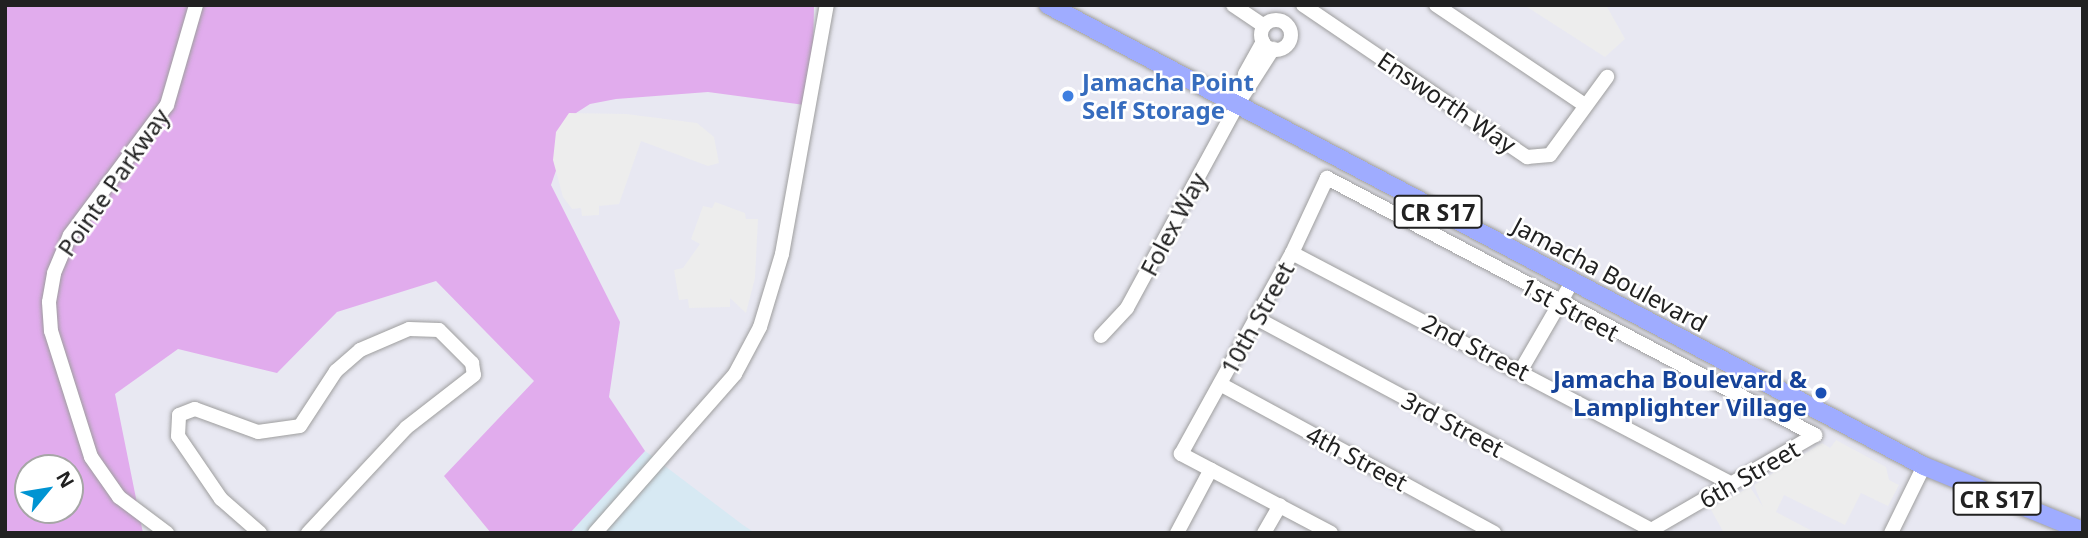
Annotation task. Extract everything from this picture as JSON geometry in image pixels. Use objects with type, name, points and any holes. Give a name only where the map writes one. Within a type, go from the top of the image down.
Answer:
[{"type":"main road","name":"Jamacha Boulevard","points":[[1048,5],[1924,466],[2083,531]]},
{"type":"street","name":"Pointe Parkway","points":[[167,533],[119,497],[91,457],[51,331],[49,302],[54,273],[70,235],[167,105],[196,5]]},
{"type":"street","points":[[595,533],[735,374],[760,327],[785,240],[827,5]]},
{"type":"street","points":[[1233,5],[1264,26],[1268,46],[1284,47],[1290,38],[1284,23]]},
{"type":"street","points":[[1284,23],[1295,5]]},
{"type":"street","name":"Ensworth Way","points":[[1303,5],[1527,157],[1549,155],[1606,77]]},
{"type":"street","points":[[1436,5],[1586,105]]},
{"type":"street","points":[[1264,26],[1274,20],[1284,23]]},
{"type":"street","name":"Folex Way","points":[[1101,336],[1127,308],[1237,105],[1245,74],[1268,46]]},
{"type":"street","name":"10th Street","points":[[1211,469],[1181,454],[1292,253],[1327,178]]},
{"type":"street","name":"1st Street","points":[[1327,178],[1558,304],[1815,435]]},
{"type":"street","name":"2nd Street","points":[[1292,253],[1521,370],[1732,484]]},
{"type":"street","points":[[1521,370],[1572,282]]},
{"type":"street","name":"3rd Street","points":[[1256,318],[1648,531]]},
{"type":"street","points":[[260,533],[221,499],[178,436],[179,415],[195,409],[258,432],[300,426],[336,371],[360,350],[410,329],[439,330],[472,363],[474,375],[406,428],[308,533]]},
{"type":"street","name":"4th Street","points":[[1220,384],[1494,533]]},
{"type":"street","name":"6th Street","points":[[1648,531],[1815,435]]},
{"type":"street","points":[[1891,533],[1924,466]]},
{"type":"street","points":[[1177,533],[1211,469],[1331,533]]},
{"type":"street","points":[[1264,533],[1280,505]]},
{"type":"shaded area","points":[[5,5],[814,5],[812,106],[708,92],[616,99],[590,104],[576,113],[551,185],[620,322],[609,397],[645,451],[570,533],[491,533],[444,476],[534,381],[436,281],[337,312],[277,373],[178,349],[115,394],[143,533],[5,533]]},
{"type":"shaded area","points":[[1524,5],[1606,5],[1625,39],[1605,57]]},
{"type":"shaded area","points":[[569,113],[626,114],[697,123],[714,137],[719,163],[708,166],[641,141],[619,204],[599,206],[599,215],[582,216],[581,208],[572,209],[563,197],[553,160],[556,132]]},
{"type":"shaded area","points":[[715,202],[745,213],[746,219],[758,219],[755,278],[746,313],[730,298],[730,307],[689,308],[688,299],[679,300],[674,270],[683,268],[700,244],[691,239],[703,206],[712,208]]},
{"type":"shaded area","points":[[1836,440],[1886,467],[1889,480],[1899,485],[1888,506],[1861,493],[1845,525],[1784,495],[1776,512],[1816,533],[1724,533],[1710,508],[1750,487],[1763,507],[1754,485],[1822,443],[1830,448]]},
{"type":"shaded area","points":[[645,451],[743,525],[755,533],[570,533]]},
{"type":"place","name":"Jamacha Point Self Storage","points":[[1068,96]]},
{"type":"place","name":"Jamacha Boulevard & Lamplighter Village","points":[[1821,393]]}]
